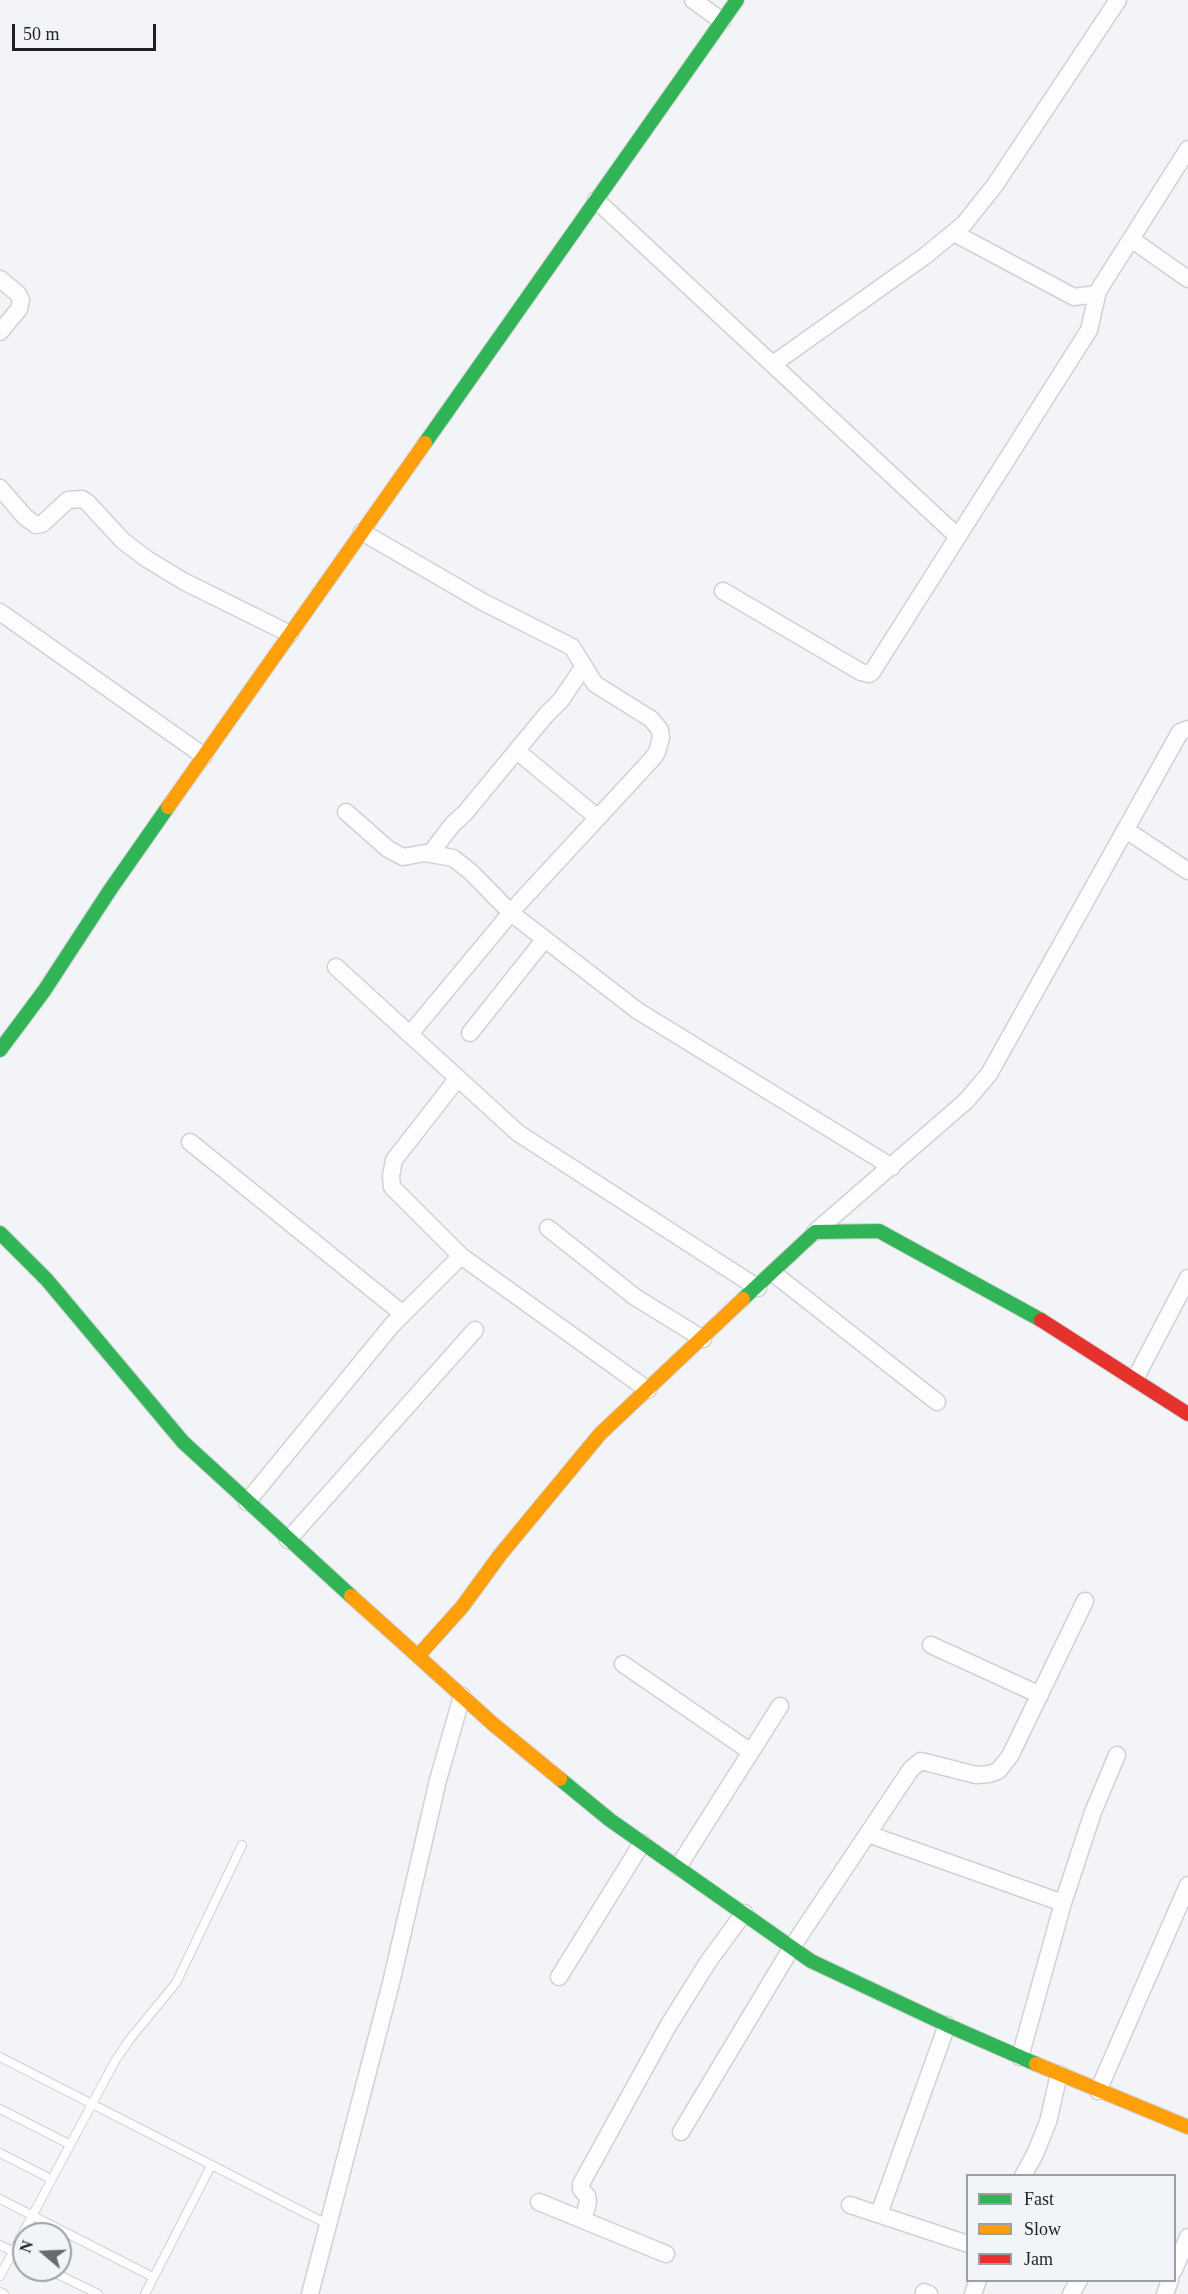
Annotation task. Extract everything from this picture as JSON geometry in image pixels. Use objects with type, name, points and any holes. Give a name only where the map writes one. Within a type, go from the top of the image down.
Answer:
[{"type":"street","points":[[693,0],[722,21]]},
{"type":"street","points":[[0,1050],[50,982],[110,890],[204,756],[737,0]]},
{"type":"street","points":[[773,364],[954,233],[995,185],[1118,0]]},
{"type":"street","points":[[723,591],[861,672],[869,674],[875,669],[1087,333],[1096,294],[1188,149]]},
{"type":"street","points":[[1173,173],[1188,181]]},
{"type":"street","points":[[596,200],[957,536]]},
{"type":"street","points":[[954,233],[1074,297],[1096,294]]},
{"type":"street","points":[[1131,239],[1188,279]]},
{"type":"street","points":[[0,279],[18,294],[21,300],[19,309],[0,332]]},
{"type":"street","points":[[0,488],[25,517],[36,525],[42,524],[68,500],[82,499],[123,541],[147,559],[183,581],[290,634]]},
{"type":"street","points":[[362,532],[478,599],[567,644],[576,651],[597,687],[657,724],[662,738],[657,752],[511,912],[410,1034]]},
{"type":"street","points":[[0,612],[204,756]]},
{"type":"street","points":[[430,854],[452,825],[465,813],[561,700],[584,666]]},
{"type":"street","points":[[418,1656],[462,1607],[500,1555],[600,1434],[815,1232],[966,1101],[989,1074],[1180,732],[1188,729]]},
{"type":"street","points":[[518,751],[598,818]]},
{"type":"street","points":[[346,812],[388,849],[403,857],[430,854],[453,858],[544,940],[665,1029],[891,1167]]},
{"type":"street","points":[[1126,830],[1188,872]]},
{"type":"street","points":[[470,1033],[544,940]]},
{"type":"street","points":[[336,967],[518,1133],[758,1288]]},
{"type":"street","points":[[458,1078],[394,1160],[391,1176],[392,1187],[462,1256],[648,1390]]},
{"type":"street","points":[[190,1142],[404,1314]]},
{"type":"street","points":[[548,1228],[635,1297],[703,1339]]},
{"type":"street","points":[[815,1232],[879,1231],[1031,1314],[1188,1414]]},
{"type":"street","points":[[0,1233],[47,1280],[183,1442],[462,1696],[610,1820],[811,1960],[947,2025],[1098,2091],[1188,2127]]},
{"type":"street","points":[[247,1502],[404,1314],[462,1256]]},
{"type":"street","points":[[773,1273],[937,1402]]},
{"type":"street","points":[[1135,1379],[1188,1278]]},
{"type":"street","points":[[288,1540],[475,1330]]},
{"type":"street","points":[[681,2132],[792,1947],[911,1769],[921,1761],[975,1775],[998,1771],[1010,1756],[1085,1601]]},
{"type":"street","points":[[931,1645],[1040,1695]]},
{"type":"street","points":[[623,1664],[751,1752]]},
{"type":"street","points":[[310,2294],[391,1983],[438,1780],[462,1696]]},
{"type":"street","points":[[678,1868],[780,1706]]},
{"type":"street","points":[[1020,2057],[1063,1903],[1092,1812],[1117,1755]]},
{"type":"street","points":[[868,1834],[1063,1903]]},
{"type":"street","points":[[559,1977],[642,1843]]},
{"type":"street","points":[[1098,2091],[1184,1905],[1188,1885]]},
{"type":"street","points":[[583,2220],[588,2202],[587,2196],[581,2189],[581,2184],[674,2017],[708,1962],[744,1913]]},
{"type":"street","points":[[879,2214],[947,2025]]},
{"type":"street","points":[[1024,2174],[1035,2154],[1048,2122],[1059,2074]]},
{"type":"street","points":[[539,2202],[666,2254]]},
{"type":"street","points":[[850,2205],[966,2243]]},
{"type":"street","points":[[1176,2265],[1188,2237]]},
{"type":"lane","points":[[28,2222],[90,2104],[130,2039],[176,1983],[242,1845]]},
{"type":"lane","points":[[0,2057],[327,2224]]},
{"type":"lane","points":[[0,2109],[69,2144]]},
{"type":"lane","points":[[0,2153],[51,2179]]},
{"type":"lane","points":[[145,2294],[211,2166]]},
{"type":"lane","points":[[0,2199],[153,2277]]},
{"type":"lane","points":[[0,2276],[12,2254]]},
{"type":"lane","points":[[72,2281],[98,2294]]},
{"type":"lane","points":[[0,2292],[4,2294]]},
{"type":"traffic: fast","points":[[425,443],[737,0]]},
{"type":"traffic: fast","points":[[0,1050],[44,991],[168,807]]},
{"type":"traffic: fast","points":[[743,1299],[815,1232],[879,1231],[1041,1320]]},
{"type":"traffic: fast","points":[[0,1233],[47,1280],[183,1442],[351,1596]]},
{"type":"traffic: fast","points":[[560,1779],[610,1820],[811,1961],[1036,2064]]},
{"type":"traffic: slow","points":[[168,807],[425,443]]},
{"type":"traffic: slow","points":[[418,1656],[462,1607],[500,1555],[600,1434],[743,1299]]},
{"type":"traffic: slow","points":[[351,1596],[493,1724],[560,1779]]},
{"type":"traffic: slow","points":[[1036,2064],[1188,2127]]},
{"type":"traffic: jam","points":[[1041,1320],[1188,1414]]}]
